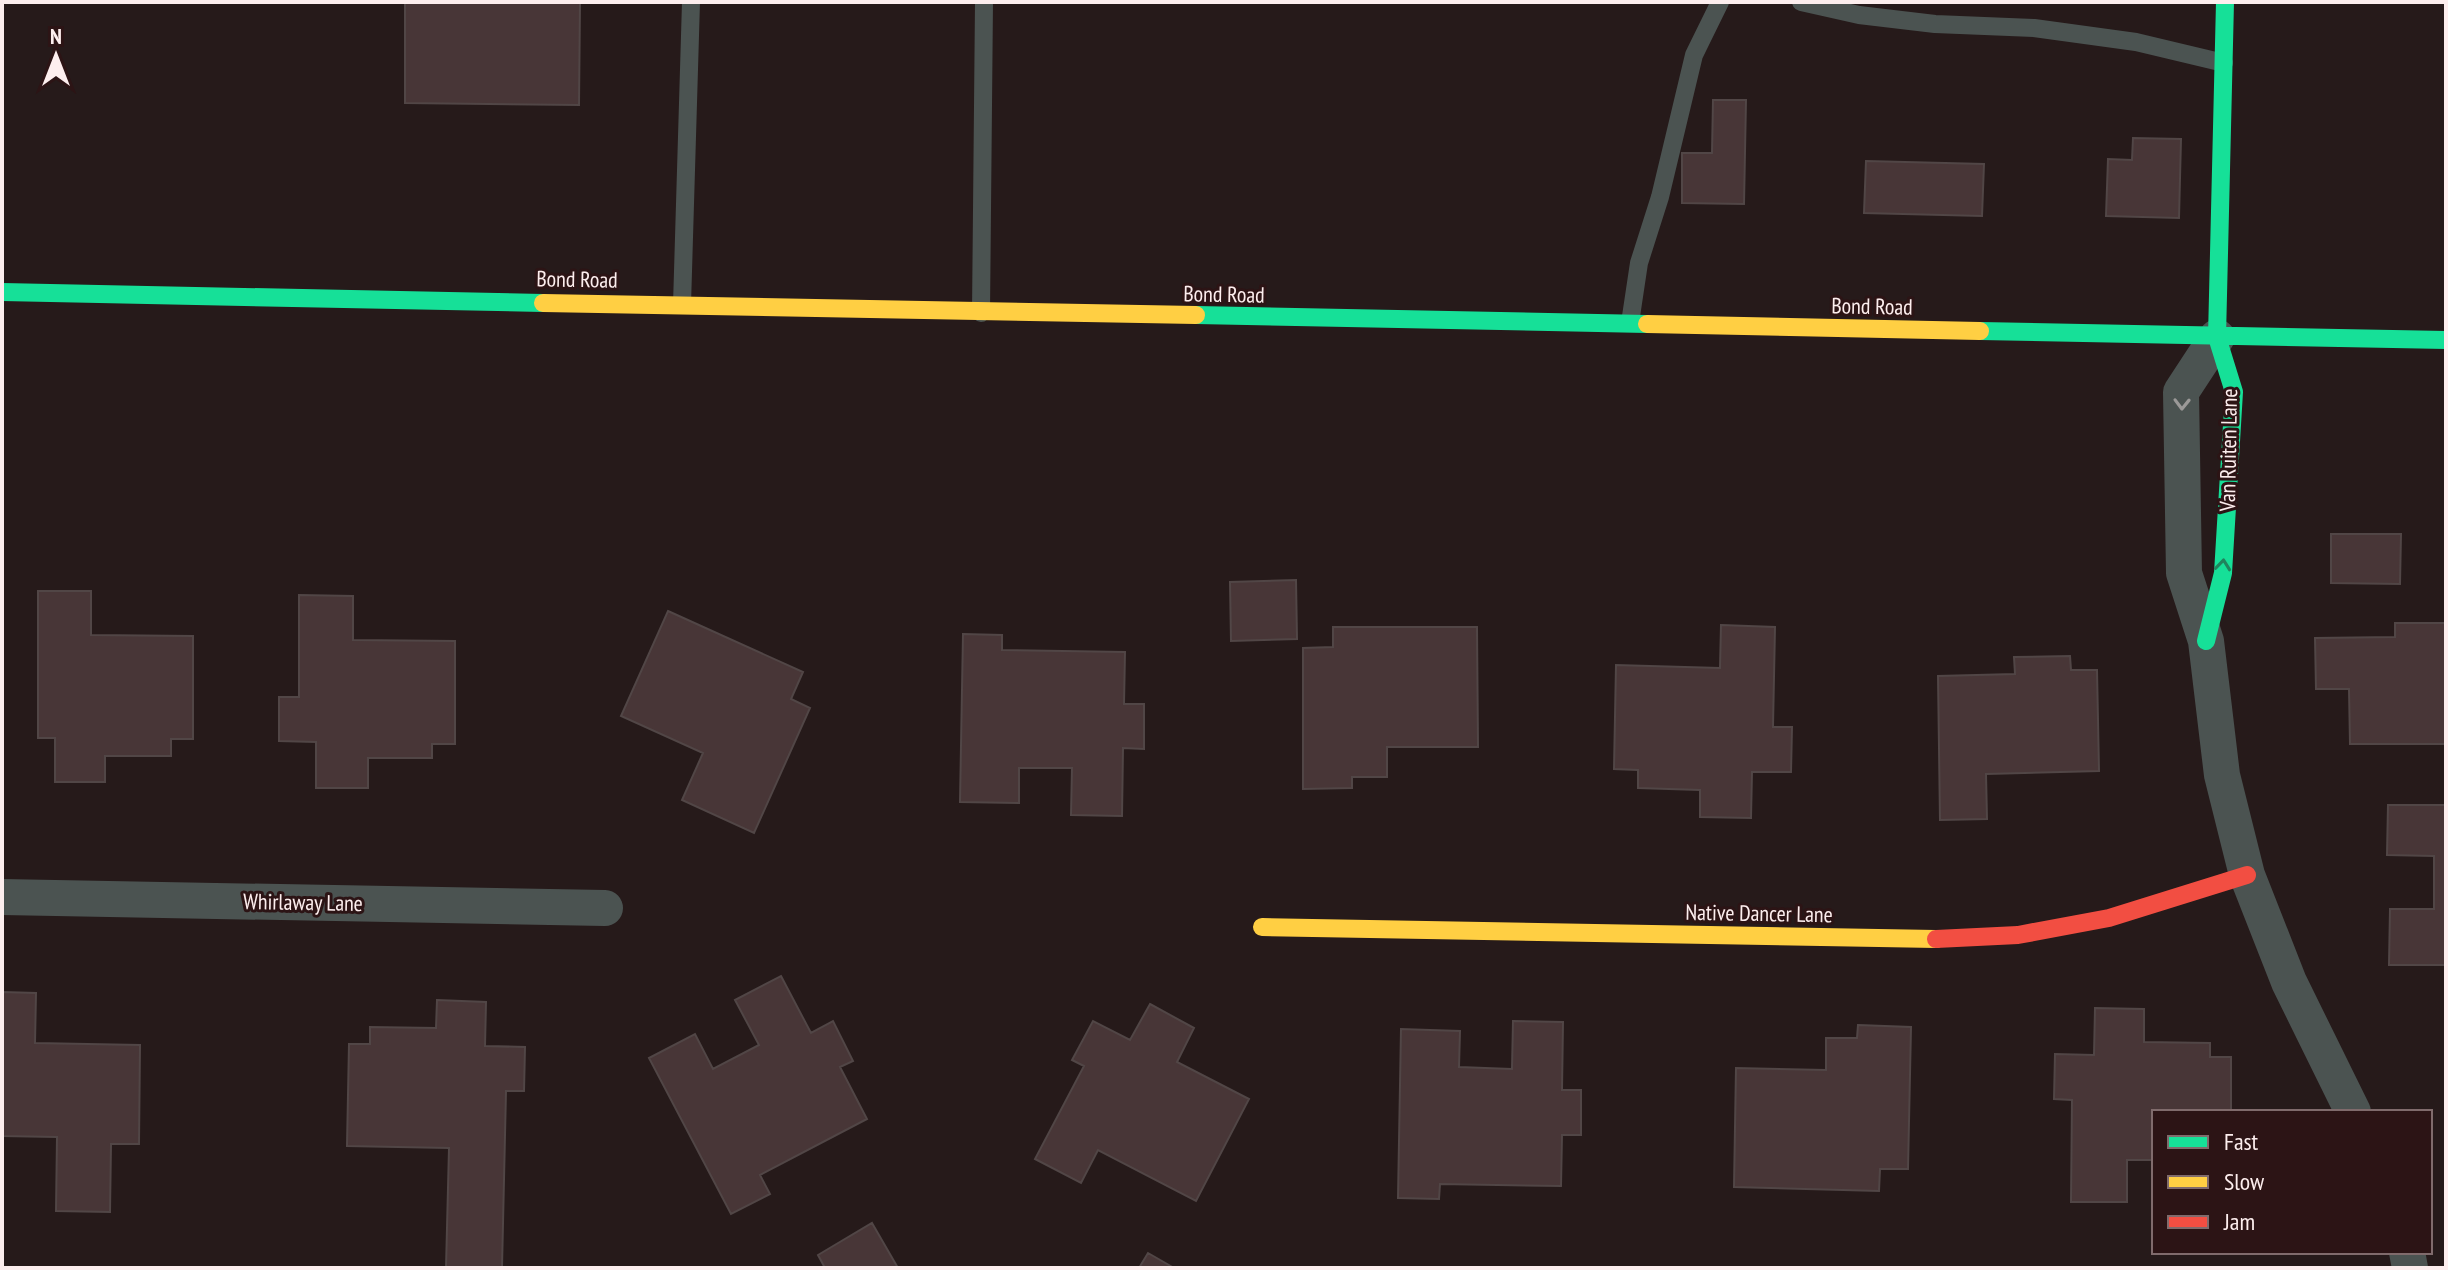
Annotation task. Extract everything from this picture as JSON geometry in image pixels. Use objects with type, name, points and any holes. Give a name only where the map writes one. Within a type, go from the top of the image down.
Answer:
[{"type":"main road","points":[[2217,337],[2225,2]]},
{"type":"main road","name":"Bond Road","points":[[2,292],[2446,340]]},
{"type":"main road","name":"Van Ruiten Lane","points":[[2206,641],[2223,573],[2234,392],[2217,337]]},
{"type":"main road","name":"Native Dancer Lane","points":[[1262,927],[1926,940],[2018,935],[2109,918],[2247,875]]},
{"type":"street","name":"Van Ruiten Lane","points":[[2217,337],[2181,392],[2184,573],[2206,641],[2222,775],[2247,875],[2289,982],[2352,1110]]},
{"type":"street","name":"Whirlaway Lane","points":[[2,897],[605,908]]},
{"type":"lane","points":[[682,305],[691,2]]},
{"type":"lane","points":[[981,313],[984,2]]},
{"type":"lane","points":[[1629,326],[1639,263],[1660,197],[1694,55],[1720,2]]},
{"type":"lane","points":[[1801,2],[1859,15],[1935,24],[2034,28],[2136,42],[2224,63]]},
{"type":"building","points":[[405,2],[580,2],[579,105],[405,103]]},
{"type":"building","points":[[1713,100],[1746,100],[1744,204],[1682,203],[1682,153],[1712,153]]},
{"type":"building","points":[[2133,138],[2181,139],[2179,218],[2106,216],[2108,159],[2132,160]]},
{"type":"building","points":[[1866,161],[1984,164],[1982,216],[1864,213]]},
{"type":"building","points":[[2331,534],[2401,534],[2400,584],[2331,583]]},
{"type":"building","points":[[1296,580],[1297,639],[1231,641],[1230,582]]},
{"type":"building","points":[[38,591],[91,591],[91,635],[193,636],[193,739],[171,739],[171,756],[105,756],[105,782],[55,782],[55,738],[38,738]]},
{"type":"building","points":[[299,595],[353,596],[353,640],[455,641],[455,744],[432,744],[432,758],[368,758],[368,788],[316,788],[316,742],[279,741],[279,697],[299,697]]},
{"type":"building","points":[[668,611],[803,672],[791,699],[810,708],[754,833],[682,800],[703,753],[621,716]]},
{"type":"building","points":[[2395,623],[2446,623],[2446,744],[2350,744],[2349,689],[2316,689],[2315,638],[2395,637]]},
{"type":"building","points":[[1721,625],[1775,627],[1773,727],[1792,727],[1791,772],[1752,772],[1751,818],[1700,817],[1700,790],[1638,788],[1638,770],[1614,769],[1616,665],[1720,668]]},
{"type":"building","points":[[1333,627],[1477,627],[1478,747],[1387,747],[1387,777],[1352,777],[1352,788],[1303,789],[1303,648],[1333,647]]},
{"type":"building","points":[[963,634],[1002,635],[1002,650],[1125,652],[1124,704],[1144,704],[1144,749],[1123,748],[1122,816],[1071,815],[1072,768],[1019,768],[1019,803],[960,802]]},
{"type":"building","points":[[2070,656],[2071,670],[2097,670],[2099,771],[1986,774],[1987,819],[1940,820],[1938,676],[2015,674],[2014,657]]},
{"type":"building","points":[[2388,805],[2446,805],[2446,965],[2389,965],[2390,909],[2434,909],[2434,856],[2387,855]]},
{"type":"building","points":[[781,976],[811,1033],[833,1021],[853,1061],[840,1067],[867,1119],[760,1175],[770,1194],[731,1214],[649,1058],[695,1034],[713,1069],[759,1045],[735,1000]]},
{"type":"building","points":[[2,992],[36,993],[35,1043],[140,1045],[139,1144],[111,1144],[110,1212],[56,1211],[57,1137],[2,1136]]},
{"type":"building","points":[[437,1000],[486,1002],[485,1046],[525,1047],[524,1091],[506,1091],[502,1268],[446,1268],[449,1148],[347,1146],[349,1044],[370,1044],[370,1027],[436,1028]]},
{"type":"building","points":[[1150,1004],[1194,1028],[1177,1062],[1249,1099],[1196,1201],[1098,1150],[1081,1183],[1035,1159],[1084,1066],[1072,1060],[1093,1021],[1130,1040]]},
{"type":"building","points":[[2095,1008],[2144,1009],[2144,1042],[2210,1043],[2210,1057],[2231,1057],[2231,1110],[2152,1110],[2152,1160],[2127,1160],[2127,1202],[2071,1202],[2072,1100],[2054,1099],[2055,1054],[2094,1055]]},
{"type":"building","points":[[1513,1021],[1563,1022],[1562,1090],[1581,1090],[1581,1135],[1562,1135],[1561,1186],[1440,1184],[1439,1199],[1398,1198],[1401,1029],[1460,1031],[1459,1067],[1512,1069]]},
{"type":"building","points":[[1858,1025],[1911,1027],[1908,1169],[1880,1169],[1879,1191],[1734,1187],[1736,1068],[1826,1070],[1826,1038],[1857,1038]]},
{"type":"building","points":[[872,1223],[898,1268],[825,1268],[818,1255]]},
{"type":"building","points":[[1148,1253],[1174,1268],[1139,1268]]},
{"type":"traffic: fast","points":[[2206,641],[2223,573],[2234,392],[2217,337],[2225,2]]},
{"type":"traffic: fast","points":[[2,292],[543,303]]},
{"type":"traffic: fast","points":[[1196,315],[1647,324]]},
{"type":"traffic: fast","points":[[1980,331],[2446,340]]},
{"type":"traffic: slow","points":[[543,303],[1196,315]]},
{"type":"traffic: slow","points":[[1647,324],[1980,331]]},
{"type":"traffic: slow","points":[[1262,927],[1936,939]]},
{"type":"traffic: jam","points":[[1936,939],[2018,935],[2109,918],[2247,875]]}]
